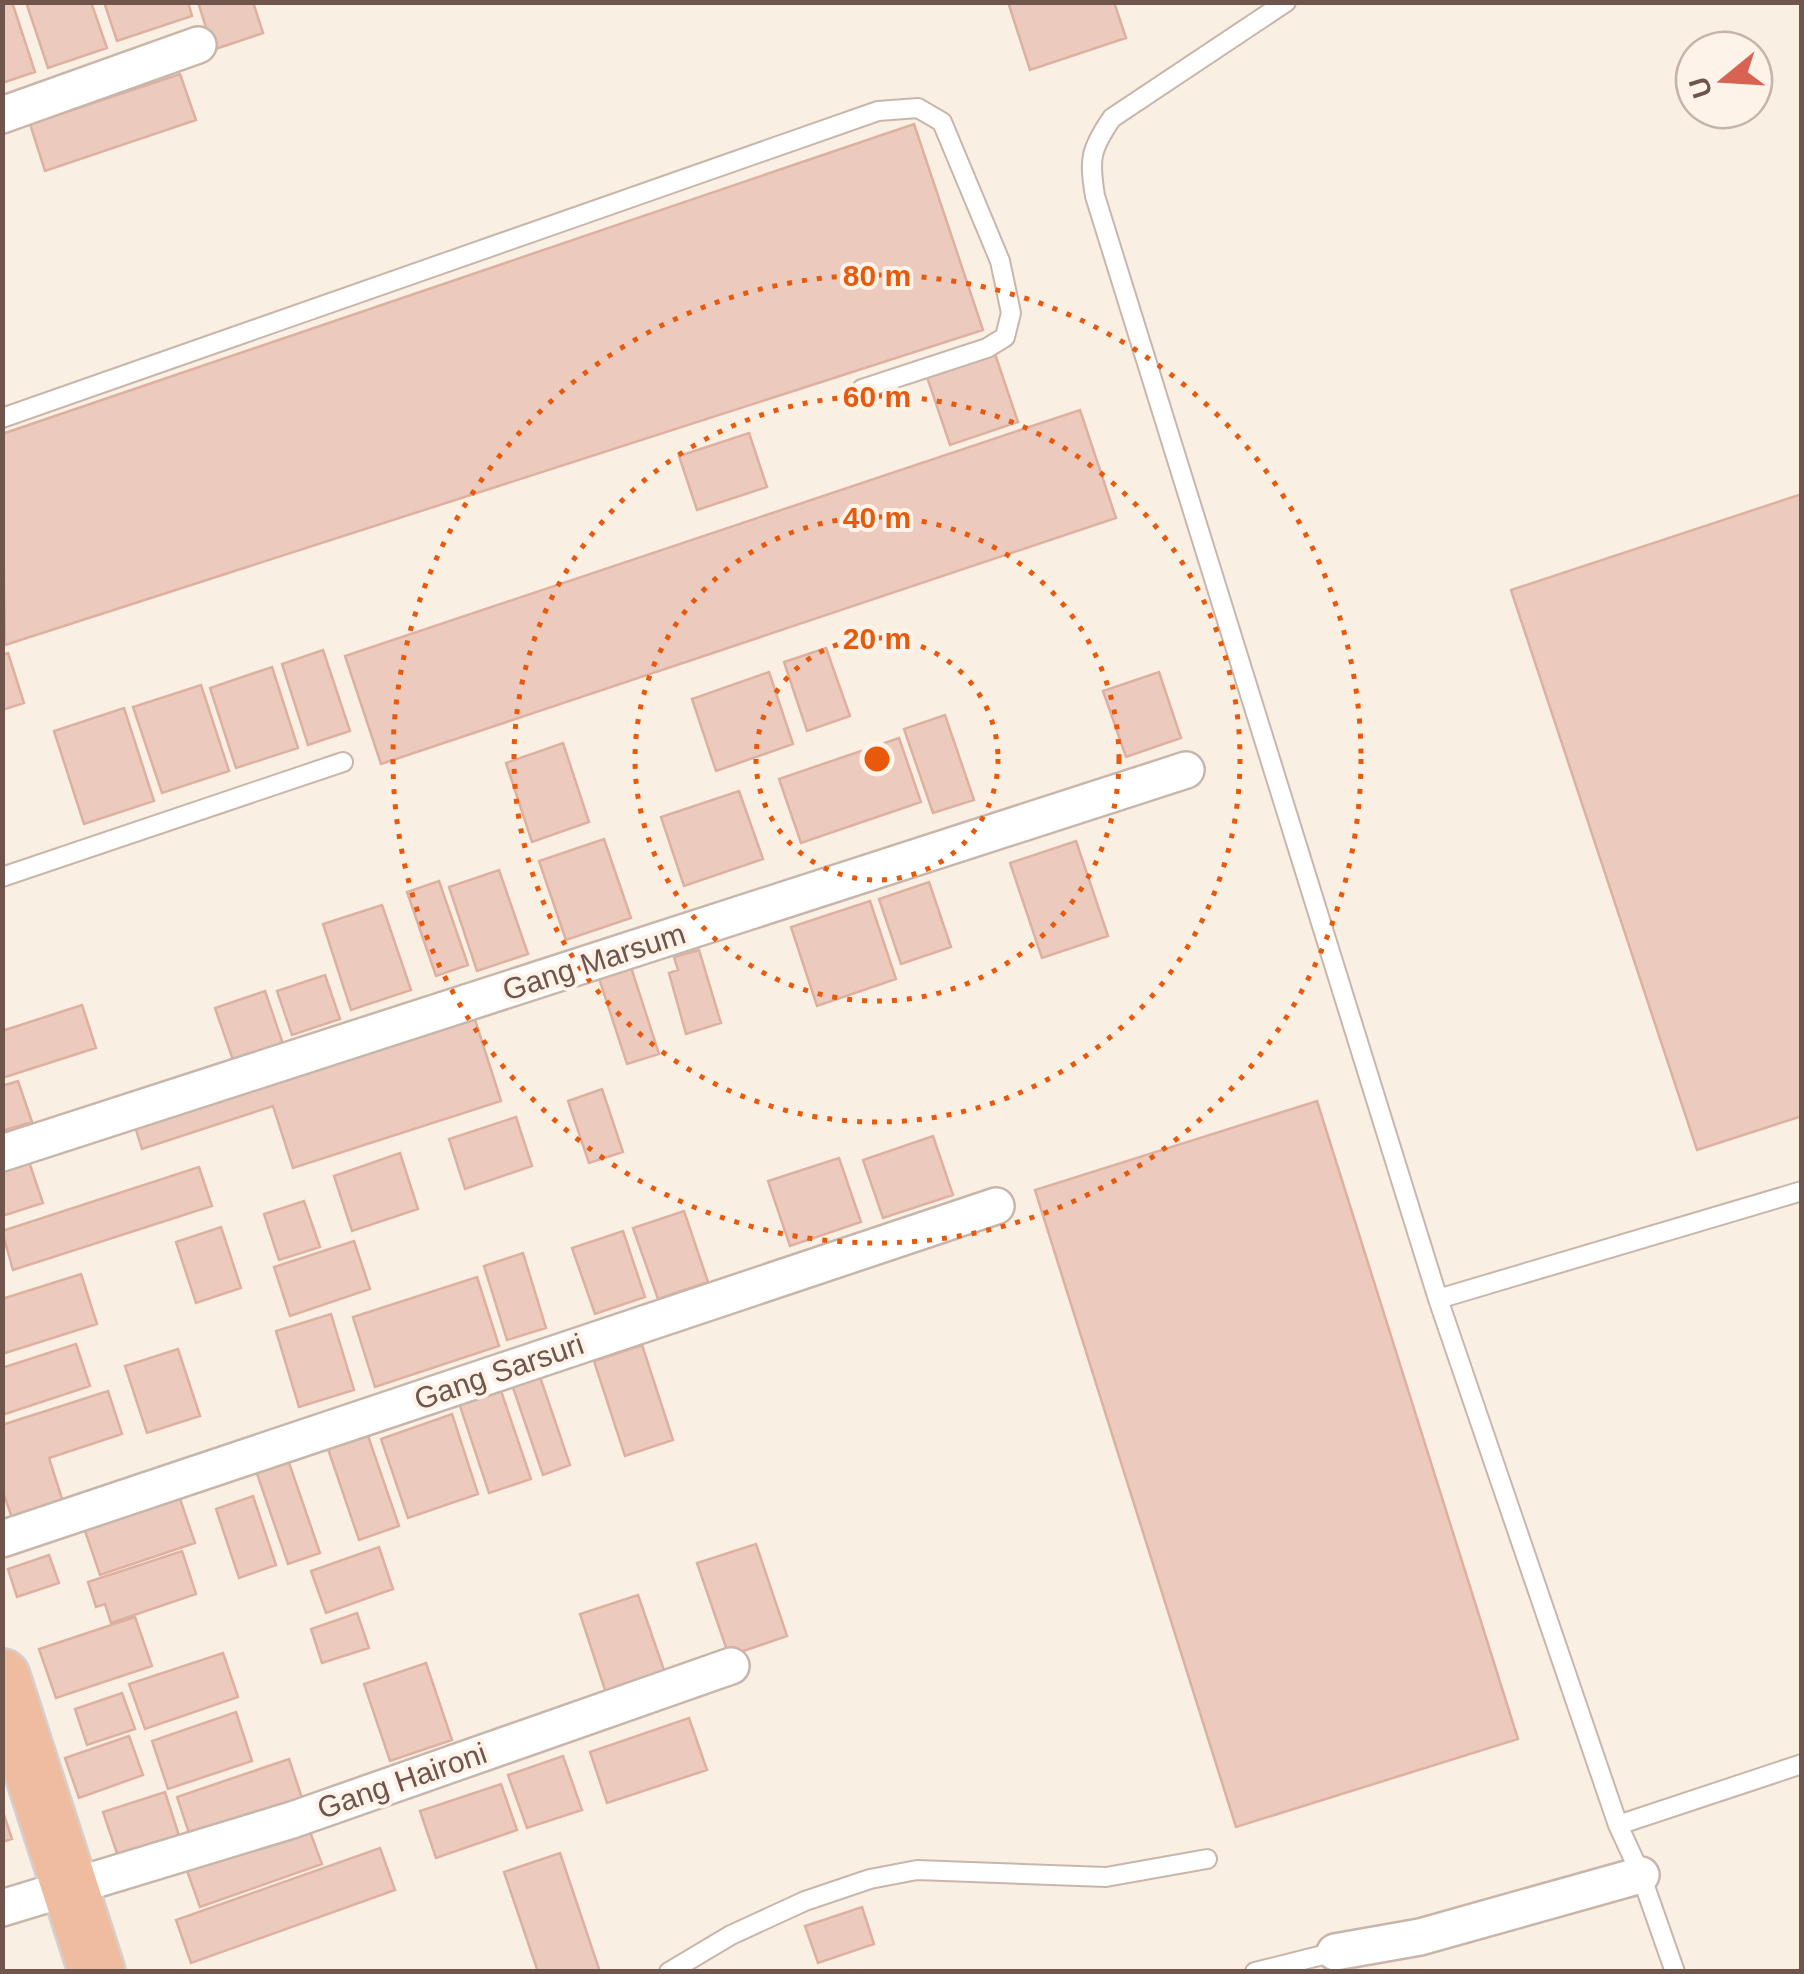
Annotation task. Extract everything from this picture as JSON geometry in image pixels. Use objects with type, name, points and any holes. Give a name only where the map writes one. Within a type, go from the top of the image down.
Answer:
[{"type":"highway","points":[[2,1677],[96,1972]]},
{"type":"street","points":[[2,115],[198,45]]},
{"type":"street","name":"Gang Marsum","points":[[2,1153],[1186,770]]},
{"type":"street","name":"Gang Sarsuri","points":[[2,1539],[996,1206]]},
{"type":"street","name":"Gang Haironi","points":[[2,1908],[292,1820],[732,1666]]},
{"type":"street","points":[[1335,1952],[1420,1936],[1641,1875]]},
{"type":"lane","points":[[1286,2],[1112,118],[1094,144],[1090,163],[1101,215],[1438,1300],[1618,1825],[1641,1875],[1675,1972]]},
{"type":"lane","points":[[2,418],[878,112],[918,108],[942,122],[1000,261],[1011,313],[1004,337],[987,348],[862,389]]},
{"type":"lane","points":[[2,877],[343,762]]},
{"type":"lane","points":[[1438,1300],[1802,1191]]},
{"type":"lane","points":[[1618,1825],[1802,1764]]},
{"type":"lane","points":[[670,1972],[731,1935],[805,1901],[870,1879],[917,1870],[1106,1878],[1207,1860]]},
{"type":"lane","points":[[1255,1972],[1335,1952]]},
{"type":"building","points":[[12,2],[35,72],[2,83],[2,3]]},
{"type":"building","points":[[26,2],[91,2],[107,48],[48,68]]},
{"type":"building","points":[[104,2],[188,2],[192,16],[117,41]]},
{"type":"building","points":[[198,2],[253,2],[263,33],[213,50]]},
{"type":"building","points":[[1008,2],[1114,2],[1126,38],[1030,70]]},
{"type":"building","points":[[180,74],[196,120],[45,171],[30,124]]},
{"type":"building","points":[[914,124],[983,330],[5,645],[2,434]]},
{"type":"building","points":[[995,354],[1018,422],[950,445],[927,377]]},
{"type":"building","points":[[1080,410],[1116,518],[381,764],[345,656]]},
{"type":"building","points":[[749,433],[767,487],[697,510],[679,456]]},
{"type":"building","points":[[1802,494],[1802,1116],[1697,1150],[1511,590]]},
{"type":"building","points":[[826,648],[850,716],[807,731],[784,662]]},
{"type":"building","points":[[323,650],[350,731],[308,745],[282,664]]},
{"type":"building","points":[[8,653],[24,703],[2,710],[2,655]]},
{"type":"building","points":[[272,667],[298,748],[236,768],[210,688]]},
{"type":"building","points":[[769,672],[793,744],[716,771],[692,699]]},
{"type":"building","points":[[1159,672],[1181,738],[1126,757],[1103,691]]},
{"type":"building","points":[[201,685],[229,771],[162,793],[133,707]]},
{"type":"building","points":[[124,708],[154,801],[84,824],[54,731]]},
{"type":"building","points":[[945,715],[974,800],[933,813],[904,729]]},
{"type":"building","points":[[899,738],[921,802],[801,843],[779,779]]},
{"type":"building","points":[[563,743],[589,822],[532,842],[506,763]]},
{"type":"building","points":[[739,791],[763,859],[684,886],[661,817]]},
{"type":"building","points":[[604,839],[631,918],[566,940],[539,861]]},
{"type":"building","points":[[1076,841],[1108,936],[1042,958],[1010,863]]},
{"type":"building","points":[[499,870],[528,954],[477,971],[449,887]]},
{"type":"building","points":[[439,881],[468,965],[436,976],[407,892]]},
{"type":"building","points":[[929,882],[951,947],[901,964],[879,899]]},
{"type":"building","points":[[870,901],[896,979],[817,1006],[791,927]]},
{"type":"building","points":[[382,905],[411,990],[351,1010],[323,924]]},
{"type":"building","points":[[699,950],[721,1023],[686,1034],[669,973],[678,970],[674,957]]},
{"type":"building","points":[[628,958],[659,1054],[627,1064],[596,969]]},
{"type":"building","points":[[325,975],[340,1019],[292,1035],[277,991]]},
{"type":"building","points":[[265,991],[283,1044],[233,1060],[215,1008]]},
{"type":"building","points":[[82,1005],[96,1048],[2,1078],[2,1031]]},
{"type":"building","points":[[471,1007],[501,1101],[293,1168],[273,1106],[142,1149],[132,1117]]},
{"type":"building","points":[[18,1081],[32,1122],[2,1131],[2,1086]]},
{"type":"building","points":[[602,1089],[623,1152],[589,1163],[568,1101]]},
{"type":"building","points":[[1317,1101],[1518,1739],[1236,1827],[1035,1190]]},
{"type":"building","points":[[516,1117],[532,1166],[465,1189],[449,1139]]},
{"type":"building","points":[[933,1136],[953,1195],[883,1218],[863,1160]]},
{"type":"building","points":[[400,1153],[418,1209],[352,1231],[334,1176]]},
{"type":"building","points":[[27,1156],[43,1203],[2,1216],[2,1164]]},
{"type":"building","points":[[839,1158],[861,1222],[790,1246],[768,1181]]},
{"type":"building","points":[[199,1167],[212,1206],[13,1270],[2,1231]]},
{"type":"building","points":[[304,1201],[320,1247],[279,1260],[264,1214]]},
{"type":"building","points":[[684,1211],[708,1282],[658,1299],[633,1228]]},
{"type":"building","points":[[221,1227],[241,1288],[196,1303],[176,1242]]},
{"type":"building","points":[[623,1231],[645,1297],[595,1314],[572,1248]]},
{"type":"building","points":[[354,1241],[370,1289],[290,1316],[274,1267]]},
{"type":"building","points":[[523,1253],[546,1328],[507,1340],[484,1266]]},
{"type":"building","points":[[81,1274],[97,1324],[2,1354],[2,1299]]},
{"type":"building","points":[[477,1277],[499,1346],[375,1387],[353,1317]]},
{"type":"building","points":[[331,1314],[354,1390],[299,1407],[276,1331]]},
{"type":"building","points":[[76,1344],[90,1386],[2,1415],[2,1368]]},
{"type":"building","points":[[642,1345],[673,1440],[625,1456],[594,1361]]},
{"type":"building","points":[[178,1349],[200,1416],[147,1433],[125,1366]]},
{"type":"building","points":[[537,1368],[570,1465],[543,1475],[509,1376]]},
{"type":"building","points":[[499,1385],[531,1479],[489,1493],[458,1400]]},
{"type":"building","points":[[108,1391],[122,1434],[49,1458],[63,1502],[12,1518],[2,1489],[2,1425]]},
{"type":"building","points":[[452,1414],[478,1494],[408,1518],[381,1439]]},
{"type":"building","points":[[367,1433],[399,1526],[359,1540],[327,1446]]},
{"type":"building","points":[[286,1454],[320,1553],[288,1564],[254,1465]]},
{"type":"building","points":[[177,1490],[195,1543],[100,1575],[82,1522]]},
{"type":"building","points":[[253,1496],[276,1565],[239,1578],[216,1509]]},
{"type":"building","points":[[756,1544],[787,1636],[729,1656],[697,1563]]},
{"type":"building","points":[[379,1547],[393,1589],[326,1613],[311,1571]]},
{"type":"building","points":[[182,1551],[196,1594],[111,1623],[105,1604],[96,1607],[88,1582]]},
{"type":"building","points":[[49,1555],[59,1583],[17,1597],[8,1569]]},
{"type":"building","points":[[638,1595],[666,1676],[607,1696],[580,1614]]},
{"type":"building","points":[[357,1613],[369,1648],[322,1663],[311,1629]]},
{"type":"building","points":[[135,1617],[152,1666],[56,1698],[39,1649]]},
{"type":"building","points":[[223,1653],[238,1697],[145,1729],[129,1684]]},
{"type":"building","points":[[426,1663],[452,1740],[390,1761],[364,1684]]},
{"type":"building","points":[[122,1693],[135,1729],[87,1745],[75,1709]]},
{"type":"building","points":[[236,1712],[252,1761],[168,1789],[152,1741]]},
{"type":"building","points":[[689,1718],[707,1770],[607,1803],[590,1752]]},
{"type":"building","points":[[129,1736],[143,1775],[79,1798],[65,1758]]},
{"type":"building","points":[[563,1756],[582,1810],[527,1828],[508,1775]]},
{"type":"building","points":[[289,1759],[304,1804],[192,1842],[177,1797]]},
{"type":"building","points":[[501,1784],[517,1830],[436,1858],[420,1811]]},
{"type":"building","points":[[165,1792],[181,1842],[120,1862],[103,1812]]},
{"type":"building","points":[[2,1809],[12,1839],[2,1842]]},
{"type":"building","points":[[306,1821],[322,1864],[200,1907],[185,1865]]},
{"type":"building","points":[[380,1848],[395,1890],[191,1963],[176,1920]]},
{"type":"building","points":[[560,1853],[600,1972],[538,1972],[504,1872]]},
{"type":"building","points":[[862,1907],[874,1944],[818,1963],[805,1926]]}]
